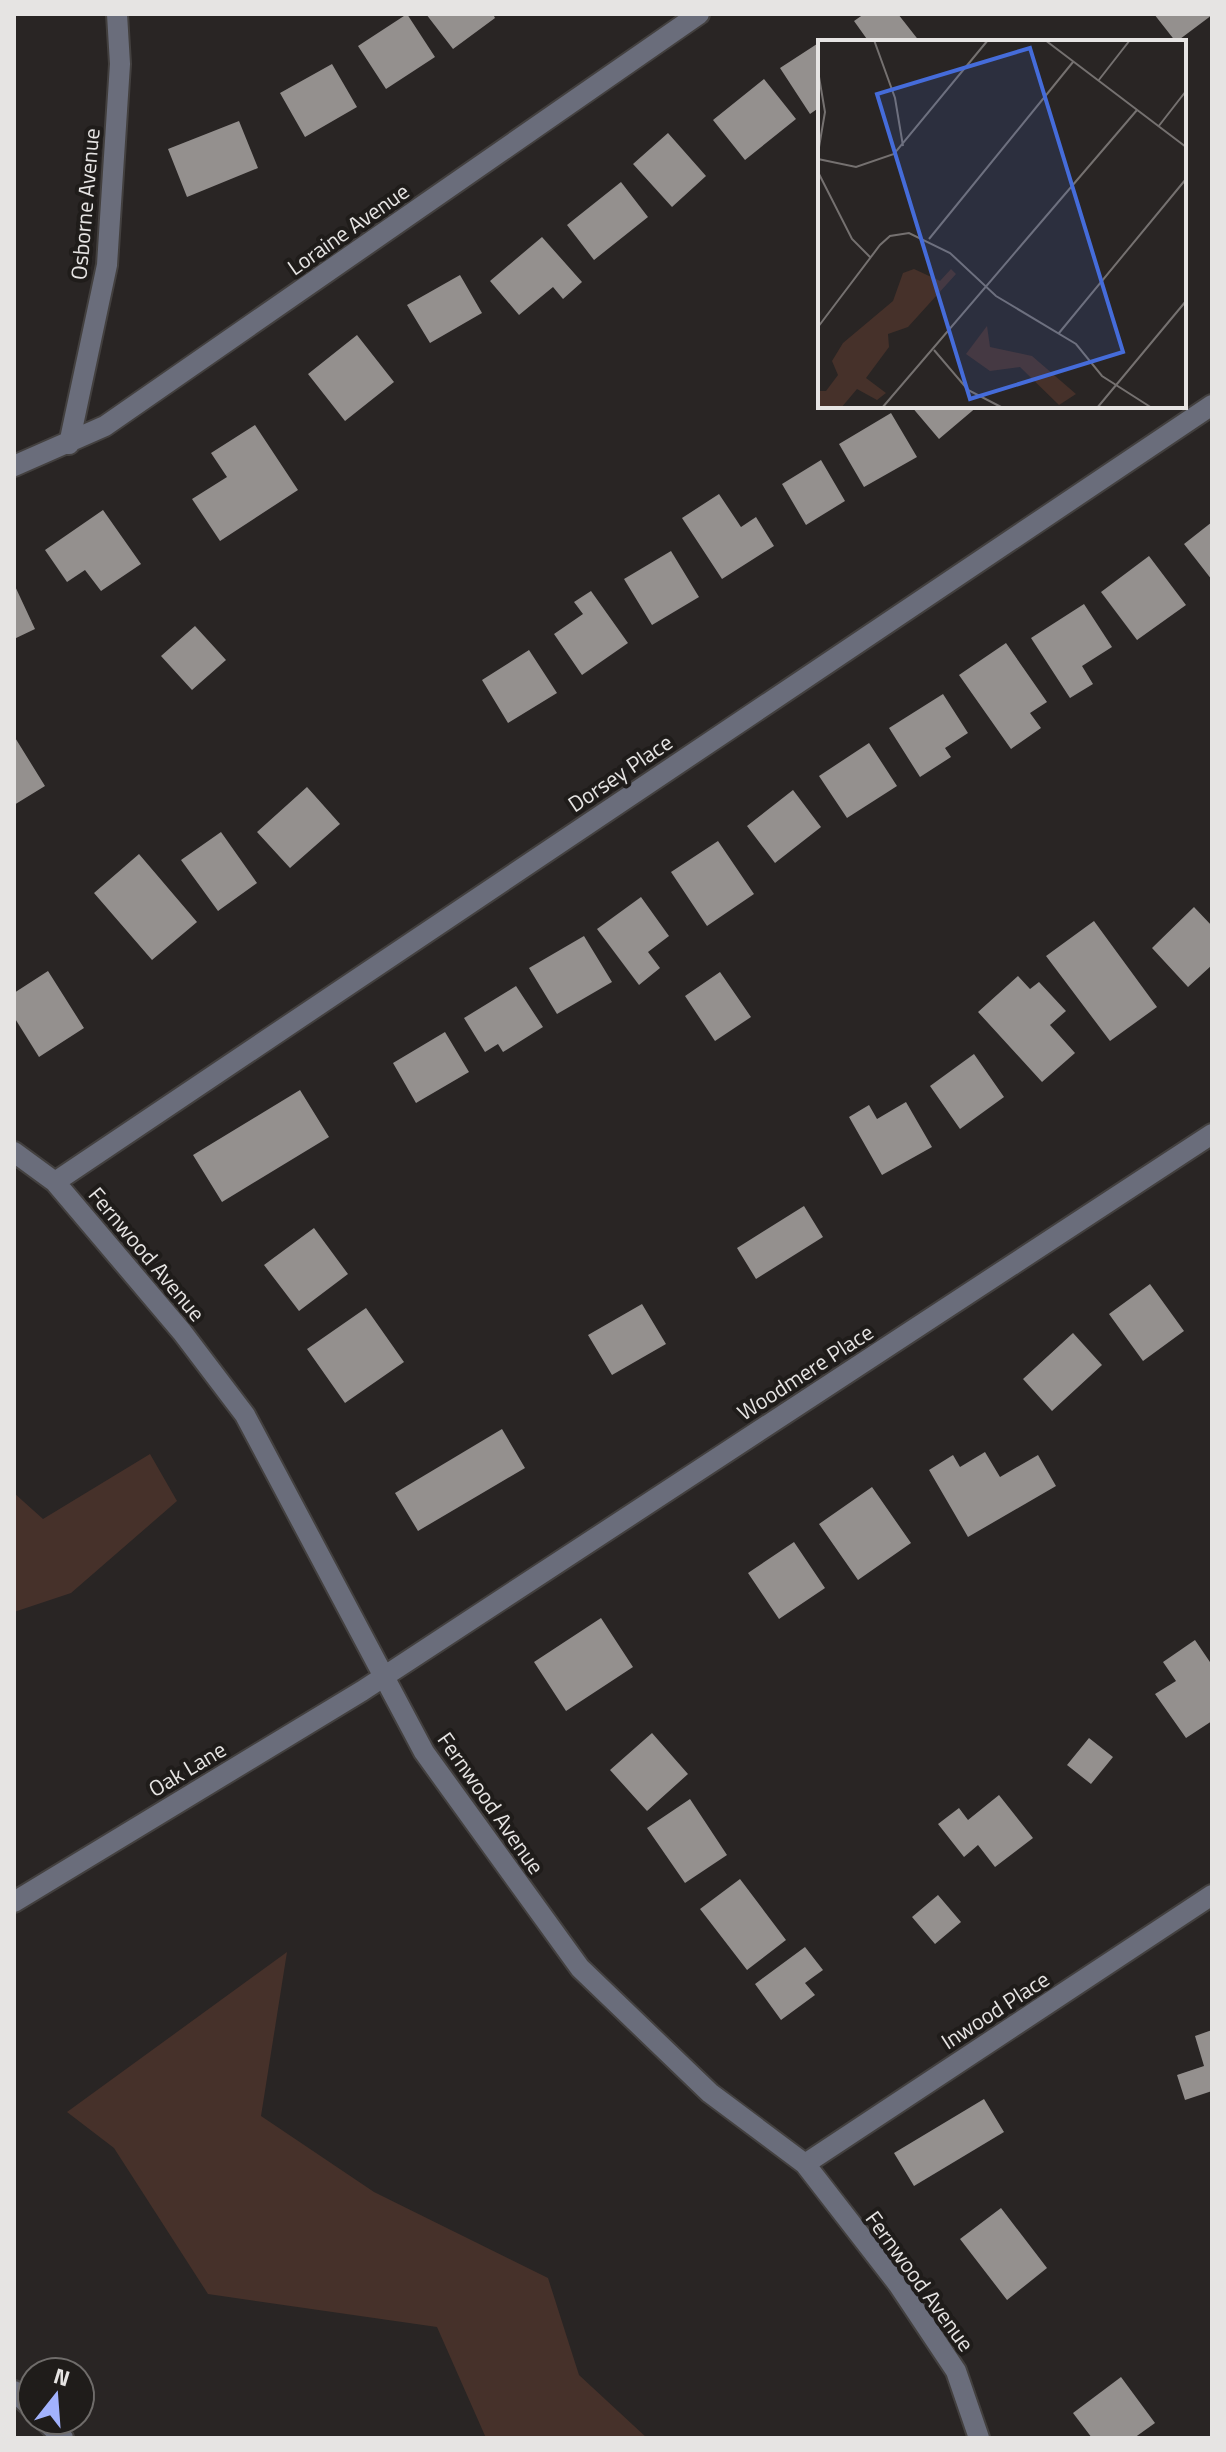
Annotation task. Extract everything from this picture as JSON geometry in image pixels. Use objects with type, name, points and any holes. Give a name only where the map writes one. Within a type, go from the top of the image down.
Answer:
[{"type":"street","name":"Osborne Avenue","points":[[69,444],[107,265],[120,64],[117,14]]},
{"type":"street","name":"Loraine Avenue","points":[[14,466],[105,426],[699,14]]},
{"type":"street","name":"Dorsey Place","points":[[55,1182],[1212,405]]},
{"type":"street","name":"Woodmere Place","points":[[384,1677],[1212,1134]]},
{"type":"street","name":"Fernwood Avenue","points":[[14,1152],[55,1182],[182,1332],[245,1415],[424,1752],[580,1968],[710,2093],[805,2164],[898,2284],[956,2371],[979,2438]]},
{"type":"street","name":"Oak Lane","points":[[14,1902],[384,1677]]},
{"type":"street","name":"Inwood Place","points":[[805,2164],[1212,1895]]},
{"type":"shaded area","points":[[150,1454],[177,1501],[71,1593],[14,1612],[14,1493],[43,1519]]},
{"type":"shaded area","points":[[287,1952],[261,2116],[374,2192],[548,2278],[579,2375],[647,2438],[486,2438],[437,2327],[208,2294],[114,2148],[67,2112]]},
{"type":"building","points":[[407,14],[435,57],[386,89],[358,46]]},
{"type":"building","points":[[426,14],[493,14],[495,18],[453,49]]},
{"type":"building","points":[[864,14],[898,14],[918,40],[868,40],[854,21]]},
{"type":"building","points":[[1154,14],[1212,14],[1179,40],[1174,40]]},
{"type":"building","points":[[818,43],[818,108],[810,114],[780,68]]},
{"type":"building","points":[[332,64],[357,107],[305,137],[280,93]]},
{"type":"building","points":[[764,79],[796,119],[745,160],[713,120]]},
{"type":"building","points":[[239,121],[258,168],[187,197],[168,149]]},
{"type":"building","points":[[668,133],[706,176],[672,207],[633,164]]},
{"type":"building","points":[[621,182],[648,217],[594,260],[567,225]]},
{"type":"building","points":[[542,237],[582,282],[563,299],[553,287],[519,315],[490,281]]},
{"type":"building","points":[[460,275],[482,313],[430,343],[407,305]]},
{"type":"building","points":[[357,335],[394,382],[345,421],[308,374]]},
{"type":"building","points":[[913,408],[976,408],[939,439]]},
{"type":"building","points":[[891,413],[917,457],[864,487],[839,444]]},
{"type":"building","points":[[255,425],[298,490],[220,541],[192,499],[227,477],[211,453]]},
{"type":"building","points":[[821,460],[845,501],[806,525],[782,484]]},
{"type":"building","points":[[719,494],[741,527],[756,517],[774,546],[722,579],[682,518]]},
{"type":"building","points":[[103,510],[141,564],[101,591],[85,570],[67,582],[45,550]]},
{"type":"building","points":[[1212,522],[1212,580],[1184,544]]},
{"type":"building","points":[[671,551],[699,597],[652,625],[624,579]]},
{"type":"building","points":[[1149,556],[1186,605],[1137,640],[1101,592]]},
{"type":"building","points":[[14,584],[35,629],[14,639]]},
{"type":"building","points":[[591,591],[628,643],[582,675],[554,634],[583,614],[574,602]]},
{"type":"building","points":[[1084,604],[1112,647],[1082,666],[1093,684],[1070,698],[1031,638]]},
{"type":"building","points":[[195,626],[226,660],[192,690],[161,656]]},
{"type":"building","points":[[1006,643],[1047,702],[1030,713],[1041,728],[1011,749],[959,675]]},
{"type":"building","points":[[529,650],[557,693],[508,723],[482,680]]},
{"type":"building","points":[[943,694],[968,733],[945,748],[951,757],[920,777],[889,728]]},
{"type":"building","points":[[14,736],[45,786],[14,805]]},
{"type":"building","points":[[869,743],[897,786],[847,818],[819,776]]},
{"type":"building","points":[[307,787],[340,824],[290,868],[257,832]]},
{"type":"building","points":[[793,790],[821,827],[775,863],[747,826]]},
{"type":"building","points":[[221,832],[257,883],[218,911],[181,860]]},
{"type":"building","points":[[718,841],[754,894],[707,926],[671,872]]},
{"type":"building","points":[[139,854],[197,922],[152,960],[94,893]]},
{"type":"building","points":[[641,897],[669,936],[648,952],[660,968],[639,985],[597,929]]},
{"type":"building","points":[[1194,907],[1212,926],[1212,965],[1188,987],[1152,948]]},
{"type":"building","points":[[1094,921],[1157,1007],[1110,1041],[1046,956]]},
{"type":"building","points":[[584,936],[612,982],[557,1014],[529,968]]},
{"type":"building","points":[[48,971],[84,1028],[39,1057],[14,1017],[14,993]]},
{"type":"building","points":[[720,972],[751,1017],[715,1041],[685,996]]},
{"type":"building","points":[[1018,976],[1030,989],[1039,982],[1066,1011],[1050,1025],[1075,1053],[1042,1082],[978,1012]]},
{"type":"building","points":[[516,986],[543,1027],[503,1052],[498,1044],[485,1052],[464,1018]]},
{"type":"building","points":[[445,1032],[469,1072],[416,1103],[393,1063]]},
{"type":"building","points":[[974,1054],[1004,1097],[960,1129],[930,1086]]},
{"type":"building","points":[[300,1090],[329,1137],[222,1202],[193,1155]]},
{"type":"building","points":[[906,1102],[932,1147],[882,1175],[849,1117],[869,1105],[877,1119]]},
{"type":"building","points":[[804,1206],[823,1237],[756,1279],[737,1248]]},
{"type":"building","points":[[314,1228],[348,1274],[299,1311],[264,1265]]},
{"type":"building","points":[[1150,1284],[1184,1331],[1143,1361],[1109,1314]]},
{"type":"building","points":[[642,1304],[666,1344],[612,1375],[588,1335]]},
{"type":"building","points":[[366,1308],[404,1362],[345,1403],[307,1349]]},
{"type":"building","points":[[1073,1333],[1102,1365],[1052,1411],[1023,1379]]},
{"type":"building","points":[[502,1429],[525,1468],[418,1531],[395,1493]]},
{"type":"building","points":[[985,1452],[1000,1477],[1038,1455],[1056,1486],[968,1537],[929,1470],[953,1455],[960,1467]]},
{"type":"building","points":[[872,1487],[911,1543],[858,1580],[819,1524]]},
{"type":"building","points":[[794,1542],[825,1588],[779,1619],[748,1573]]},
{"type":"building","points":[[601,1618],[633,1667],[566,1711],[534,1662]]},
{"type":"building","points":[[1195,1640],[1212,1665],[1212,1721],[1186,1738],[1155,1694],[1176,1681],[1163,1662]]},
{"type":"building","points":[[652,1733],[688,1774],[647,1811],[610,1770]]},
{"type":"building","points":[[1089,1738],[1113,1757],[1091,1784],[1067,1765]]},
{"type":"building","points":[[999,1795],[1033,1838],[995,1867],[978,1845],[964,1857],[938,1824],[959,1808],[968,1820]]},
{"type":"building","points":[[690,1799],[727,1855],[685,1883],[647,1828]]},
{"type":"building","points":[[740,1879],[786,1940],[747,1970],[700,1909]]},
{"type":"building","points":[[938,1895],[961,1922],[935,1944],[912,1917]]},
{"type":"building","points":[[805,1947],[823,1970],[805,1983],[815,1995],[781,2020],[755,1984]]},
{"type":"building","points":[[1212,2030],[1212,2091],[1185,2100],[1177,2075],[1204,2066],[1195,2036]]},
{"type":"building","points":[[984,2099],[1004,2132],[914,2186],[894,2153]]},
{"type":"building","points":[[1001,2208],[1047,2268],[1007,2300],[960,2239]]},
{"type":"building","points":[[1121,2377],[1155,2423],[1134,2438],[1092,2438],[1073,2413]]}]
